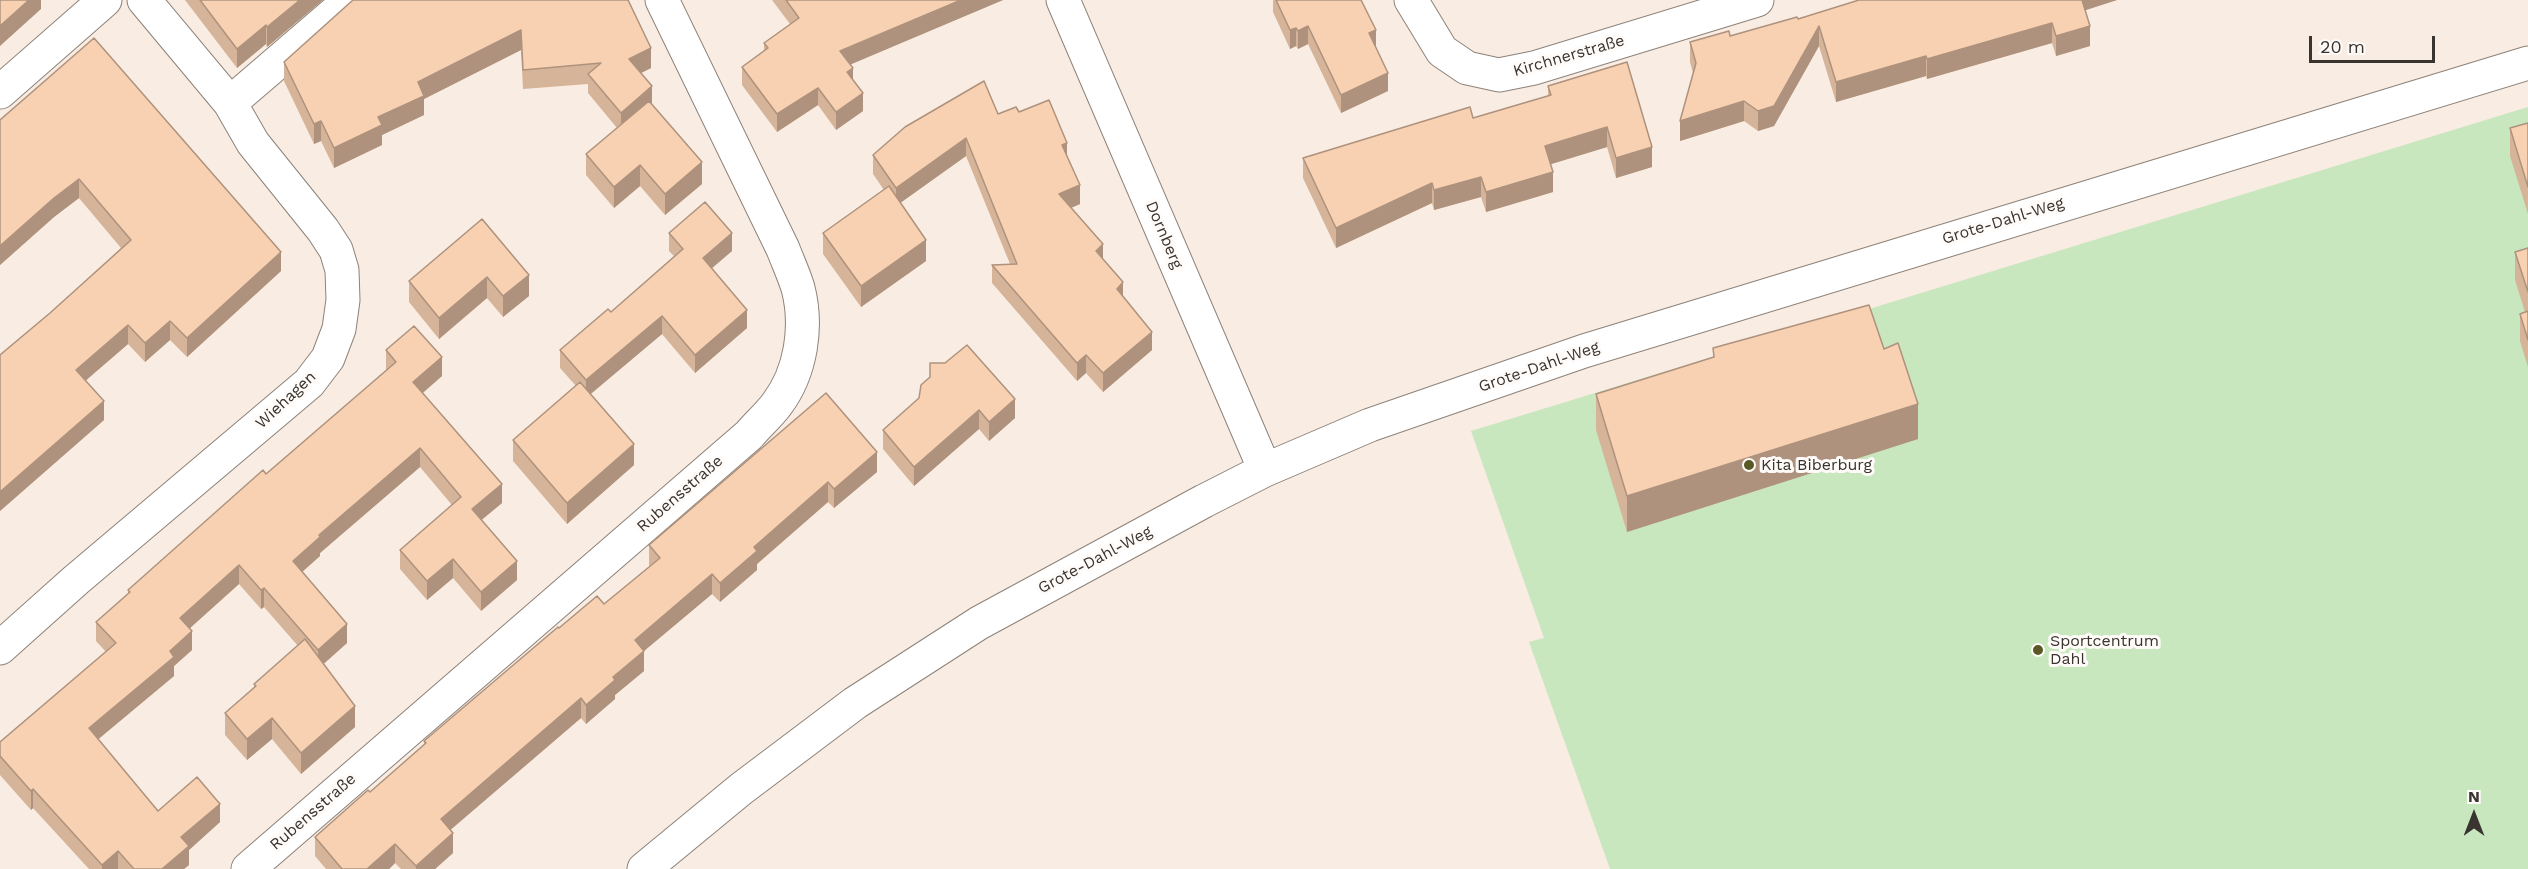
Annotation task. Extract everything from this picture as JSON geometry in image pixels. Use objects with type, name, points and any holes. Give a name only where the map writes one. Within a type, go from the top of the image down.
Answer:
[{"type":"street","points":[[0,92],[105,0]]},
{"type":"street","name":"Wiehagen","points":[[0,648],[76,580],[309,383],[328,358],[339,329],[344,300],[342,270],[336,250],[323,230],[253,143],[230,104],[144,0]]},
{"type":"street","points":[[230,104],[350,0]]},
{"type":"street","name":"Rubensstraße","points":[[248,869],[749,435],[777,404],[791,382],[800,355],[798,288],[783,249],[662,0]]},
{"type":"street","name":"Dornberg","points":[[1063,0],[1265,470]]},
{"type":"street","name":"Kirchnerstraße","points":[[1411,0],[1442,51],[1467,68],[1499,75],[1534,68],[1757,0]]},
{"type":"street","name":"Grote-Dahl-Weg","points":[[644,869],[741,789],[855,703],[979,623],[1112,549],[1265,470],[1370,425],[1584,351],[2341,118],[2528,63]]},
{"type":"green space","name":"Sportcentrum Dahl","points":[[2528,107],[2528,869],[1610,869],[1529,642],[1544,638],[1471,431]]},
{"type":"building","points":[[0,0],[29,0],[0,26]]},
{"type":"building","points":[[200,0],[300,0],[237,49]]},
{"type":"building","points":[[353,0],[628,0],[651,48],[629,59],[652,86],[621,113],[588,74],[601,63],[523,70],[521,30],[418,82],[424,96],[378,117],[382,125],[334,148],[321,121],[314,124],[284,62]]},
{"type":"building","points":[[786,0],[961,0],[840,51],[853,68],[847,72],[863,93],[836,112],[818,88],[777,114],[742,67],[768,48],[764,43],[799,18]]},
{"type":"building","points":[[1276,0],[1361,0],[1376,30],[1369,33],[1388,73],[1341,95],[1308,26],[1298,31],[1296,28],[1290,30]]},
{"type":"building","points":[[1859,0],[2082,0],[2090,26],[2056,36],[2052,23],[1836,82],[1819,26],[1774,106],[1758,111],[1744,101],[1680,121],[1696,63],[1690,42],[1729,31],[1730,36],[1797,17],[1798,19]]},
{"type":"building","points":[[94,38],[281,252],[187,338],[170,321],[145,343],[128,325],[76,370],[104,401],[0,492],[0,355],[131,240],[79,179],[0,246],[0,120]]},
{"type":"building","points":[[1627,62],[1652,147],[1616,158],[1607,127],[1545,146],[1553,172],[1486,192],[1481,177],[1434,190],[1432,183],[1336,228],[1303,158],[1470,107],[1473,118],[1551,95],[1548,86]]},
{"type":"building","points":[[984,81],[998,114],[1016,107],[1019,112],[1049,100],[1067,143],[1062,145],[1080,185],[1059,194],[1103,244],[1096,251],[1123,282],[1117,289],[1152,332],[1103,373],[1086,355],[1077,363],[992,265],[1017,264],[966,138],[896,188],[873,155],[905,127]]},
{"type":"building","points":[[649,101],[702,162],[665,194],[640,165],[614,187],[586,154]]},
{"type":"building","points":[[2528,123],[2528,187],[2510,128]]},
{"type":"building","points":[[889,186],[926,240],[861,286],[823,233]]},
{"type":"building","points":[[705,202],[732,233],[703,258],[747,310],[695,355],[662,316],[586,380],[560,350],[608,309],[611,312],[683,249],[669,233]]},
{"type":"building","points":[[482,219],[529,275],[503,296],[487,277],[439,318],[409,281]]},
{"type":"building","points":[[2528,248],[2528,292],[2515,252]]},
{"type":"building","points":[[1869,305],[1884,349],[1898,343],[1918,404],[1627,496],[1596,394],[1714,357],[1713,348]]},
{"type":"building","points":[[2528,311],[2528,340],[2520,314]]},
{"type":"building","points":[[414,326],[442,357],[413,382],[502,484],[472,509],[517,561],[481,592],[453,559],[427,581],[400,550],[461,497],[420,448],[319,535],[320,537],[293,561],[347,624],[318,650],[264,588],[261,590],[239,565],[180,618],[192,631],[170,651],[174,657],[89,728],[158,811],[197,777],[220,804],[181,837],[189,846],[162,869],[134,869],[118,851],[102,865],[0,756],[0,742],[116,643],[96,622],[130,592],[128,590],[263,470],[266,474],[396,362],[386,350]]},
{"type":"building","points":[[967,345],[1015,399],[989,422],[979,410],[914,467],[883,430],[919,398],[921,385],[930,377],[930,363],[945,363]]},
{"type":"building","points":[[580,382],[634,444],[567,503],[513,440]]},
{"type":"building","points":[[826,393],[877,452],[834,489],[828,482],[754,547],[757,551],[720,583],[712,574],[635,640],[644,651],[613,677],[615,680],[586,705],[581,698],[441,819],[453,833],[416,866],[395,844],[367,869],[342,869],[315,837],[368,790],[370,792],[426,743],[424,741],[558,627],[597,596],[604,604],[660,558],[649,545]]},
{"type":"building","points":[[305,639],[355,706],[301,753],[272,718],[247,739],[225,713]]},
{"type":"place","name":"Kita Biberburg","points":[[1749,465]]},
{"type":"place","name":"Sportcentrum Dahl","points":[[2038,650]]}]
